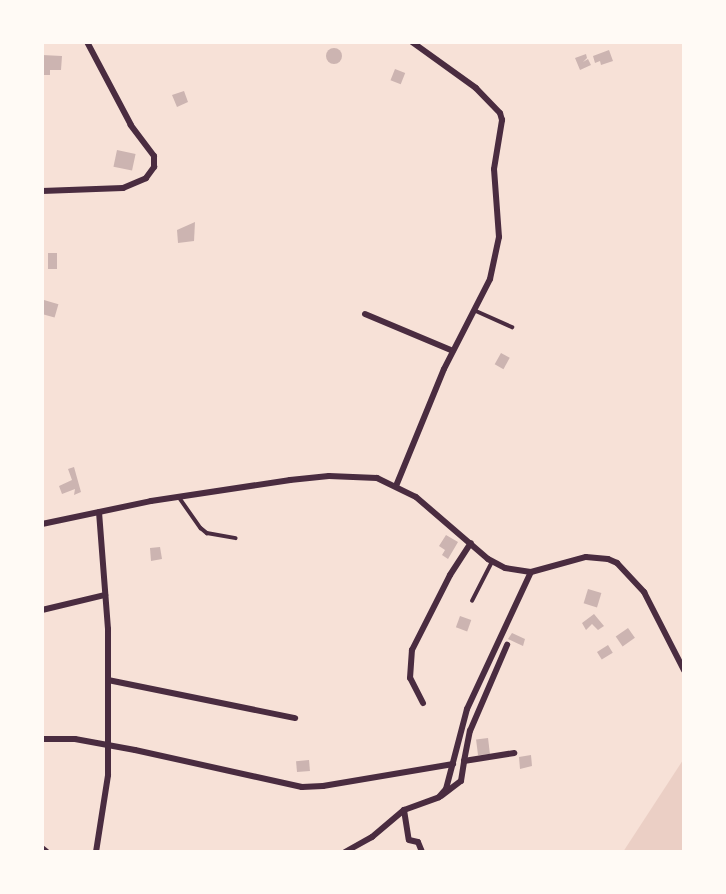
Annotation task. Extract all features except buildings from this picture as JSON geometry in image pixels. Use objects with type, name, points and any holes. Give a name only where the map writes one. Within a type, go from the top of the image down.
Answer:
[{"type":"street","points":[[42,191],[123,188],[146,178],[154,167],[154,156],[131,125],[87,42]]},
{"type":"street","points":[[396,486],[453,351],[490,279],[497,255],[499,220],[494,169],[502,120],[500,113],[476,88],[412,42]]},
{"type":"street","points":[[365,314],[453,351]]},
{"type":"street","points":[[42,524],[179,497],[330,476],[377,478],[396,486],[430,507],[492,562],[514,571],[531,572],[586,557],[617,563],[644,592],[684,670]]},
{"type":"street","points":[[96,852],[106,802],[108,746],[105,595],[99,512]]},
{"type":"street","points":[[423,703],[410,678],[412,650],[450,575],[471,543]]},
{"type":"street","points":[[439,797],[449,781],[467,709],[531,572]]},
{"type":"street","points":[[42,611],[105,595]]},
{"type":"street","points":[[345,852],[372,837],[404,810],[457,787],[464,773],[470,731],[508,645]]},
{"type":"street","points":[[108,680],[295,718]]},
{"type":"street","points":[[42,739],[66,738],[302,787],[323,786],[453,764]]},
{"type":"street","points":[[464,761],[514,753]]},
{"type":"street","points":[[404,810],[409,840],[418,842],[422,852]]},
{"type":"street","points":[[42,848],[47,852]]},
{"type":"lane","points":[[474,310],[512,327]]},
{"type":"lane","points":[[179,497],[207,533],[236,538]]},
{"type":"lane","points":[[472,601],[492,562]]},
{"type":"shaded area","points":[[683,760],[684,852],[623,852]]}]
